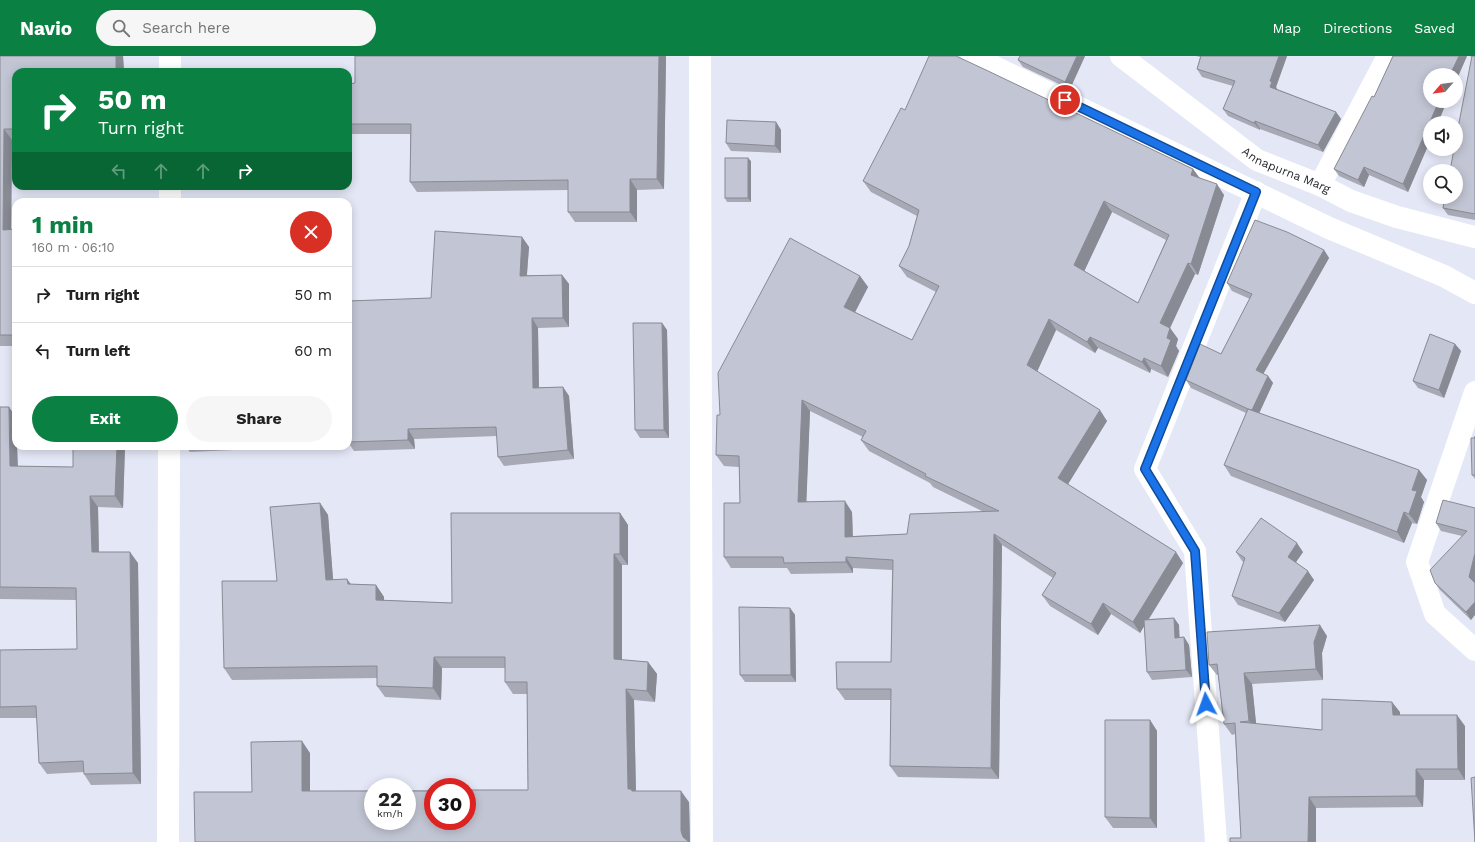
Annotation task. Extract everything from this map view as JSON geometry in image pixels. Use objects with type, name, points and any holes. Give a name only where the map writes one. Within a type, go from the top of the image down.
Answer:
[{"type":"street","points":[[170,56],[170,68]]},
{"type":"street","points":[[700,56],[702,842]]},
{"type":"street","points":[[972,56],[1329,228],[1444,276],[1475,293]]},
{"type":"street","name":"Annapurna Marg","points":[[1121,56],[1257,160],[1320,185],[1351,201],[1397,217],[1475,237]]},
{"type":"street","points":[[1320,185],[1388,56]]},
{"type":"street","points":[[1216,842],[1195,551],[1145,469],[1256,192]]},
{"type":"street","points":[[1475,392],[1417,562],[1435,614],[1475,650]]},
{"type":"street","points":[[168,842],[169,450]]},
{"type":"building","points":[[0,56],[116,56],[116,68],[12,68],[12,129],[4,129],[3,230],[12,229],[12,335],[0,335]]},
{"type":"building","points":[[355,56],[659,56],[657,179],[630,179],[630,212],[568,212],[568,180],[410,182],[411,124],[352,124],[352,83],[355,83]]},
{"type":"building","points":[[929,56],[956,56],[1193,169],[1191,175],[1217,184],[1191,264],[1188,263],[1160,323],[1170,328],[1167,338],[1171,340],[1161,366],[1144,358],[1142,362],[1090,337],[1087,342],[1049,319],[1027,365],[1100,410],[1058,478],[1176,552],[1133,622],[1103,603],[1091,624],[1042,595],[1056,573],[994,534],[991,768],[890,766],[891,689],[837,689],[836,662],[891,662],[893,560],[846,557],[846,562],[784,563],[783,557],[724,557],[724,503],[740,503],[739,456],[716,455],[717,415],[720,415],[718,373],[790,238],[860,276],[844,307],[912,340],[939,286],[899,266],[909,246],[919,210],[863,181],[901,108],[905,110]],"holes":[[[1104,201],[1169,235],[1138,303],[1074,265]],[[802,400],[866,431],[861,440],[926,474],[925,476],[999,511],[910,514],[907,534],[845,537],[845,501],[798,502]]]},
{"type":"building","points":[[1020,56],[1077,56],[1065,82],[1018,60]]},
{"type":"building","points":[[1201,56],[1279,56],[1270,81],[1272,82],[1270,87],[1336,112],[1318,145],[1255,121],[1254,123],[1223,109],[1235,81],[1197,69]]},
{"type":"building","points":[[1393,56],[1459,56],[1453,68],[1423,68],[1423,108],[1436,108],[1432,116],[1423,116],[1423,138],[1403,184],[1364,167],[1358,180],[1334,169],[1372,96],[1374,97]]},
{"type":"building","points":[[1472,56],[1475,56],[1475,214],[1443,208],[1444,204],[1463,204],[1463,164],[1451,164],[1453,156],[1463,156],[1463,116],[1460,116]]},
{"type":"building","points":[[727,120],[776,122],[775,146],[726,143]]},
{"type":"building","points":[[725,158],[748,158],[748,198],[725,198]]},
{"type":"building","points":[[1255,220],[1287,232],[1324,250],[1256,370],[1268,376],[1252,410],[1186,380],[1200,344],[1221,354],[1252,294],[1227,283]]},
{"type":"building","points":[[435,231],[522,237],[520,276],[562,275],[563,318],[532,318],[533,388],[563,387],[568,450],[498,457],[496,427],[408,429],[408,440],[352,442],[352,301],[431,298]]},
{"type":"building","points":[[633,323],[662,323],[664,430],[635,430]]},
{"type":"building","points":[[1430,334],[1455,344],[1439,390],[1413,381]]},
{"type":"building","points":[[0,407],[9,407],[10,466],[73,467],[73,450],[117,450],[115,496],[90,496],[92,552],[130,552],[133,773],[84,774],[83,761],[39,763],[36,706],[0,707],[0,650],[77,649],[76,588],[0,587]]},
{"type":"building","points":[[1248,409],[1419,470],[1412,490],[1417,491],[1409,514],[1404,512],[1397,532],[1224,465]]},
{"type":"building","points":[[1471,438],[1475,438],[1475,475],[1472,475]]},
{"type":"building","points":[[1443,500],[1475,508],[1475,553],[1469,577],[1475,583],[1475,602],[1466,612],[1435,583],[1430,570],[1467,531],[1436,523]]},
{"type":"building","points":[[320,503],[326,580],[347,579],[348,584],[376,585],[376,600],[452,603],[451,513],[620,513],[620,554],[614,554],[614,659],[648,662],[647,691],[626,689],[628,789],[631,789],[632,791],[681,791],[681,831],[683,837],[689,842],[195,842],[194,792],[252,792],[251,742],[302,741],[302,791],[364,791],[364,830],[416,830],[416,791],[424,791],[424,830],[476,830],[476,790],[528,790],[527,682],[505,682],[505,657],[434,657],[433,688],[377,686],[377,666],[224,668],[222,581],[277,581],[270,507]]},
{"type":"building","points":[[1261,518],[1297,543],[1288,557],[1308,571],[1279,613],[1232,596],[1245,558],[1236,552]]},
{"type":"building","points":[[739,607],[790,608],[791,675],[740,675]]},
{"type":"building","points":[[1174,618],[1175,638],[1184,637],[1186,670],[1147,672],[1144,620]]},
{"type":"building","points":[[1320,625],[1314,642],[1316,669],[1244,673],[1249,721],[1240,722],[1322,730],[1322,699],[1392,702],[1393,715],[1457,715],[1458,769],[1416,769],[1416,796],[1309,797],[1308,842],[1230,842],[1230,838],[1241,838],[1235,723],[1224,724],[1217,664],[1209,665],[1207,632]]},
{"type":"building","points":[[1105,720],[1150,720],[1150,818],[1105,817]]},
{"type":"building","points":[[1475,777],[1475,842],[1471,778]]},
{"type":"route","points":[[1065,100],[1256,192],[1145,469],[1195,551],[1206,704]]}]
